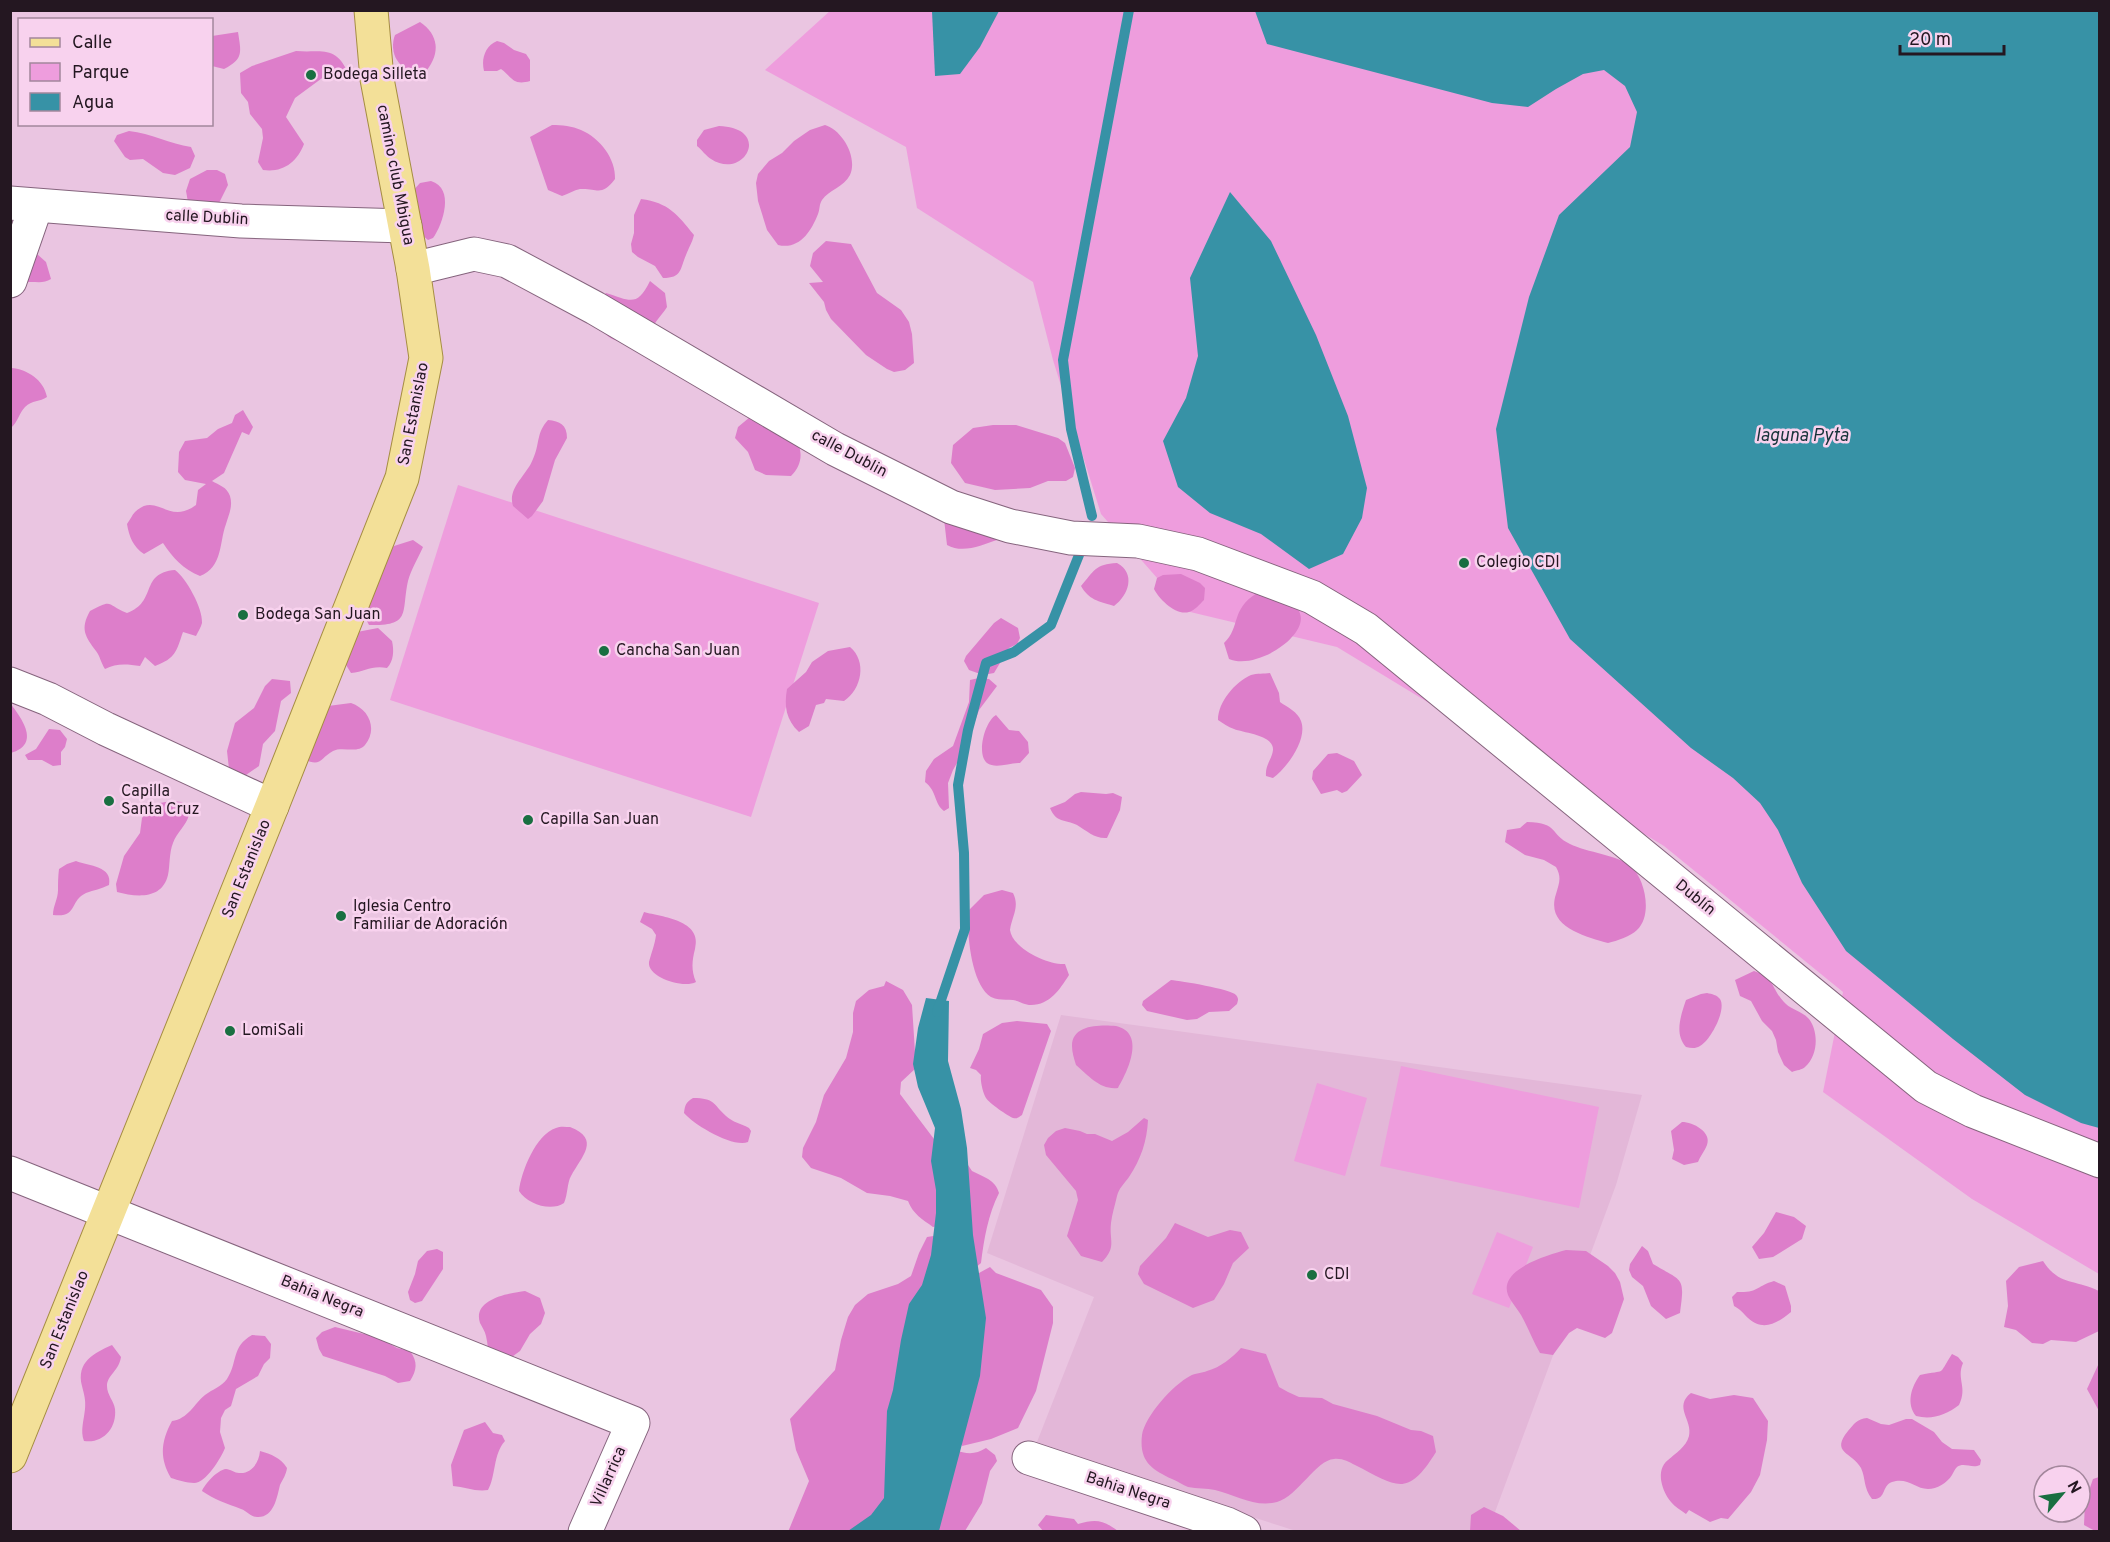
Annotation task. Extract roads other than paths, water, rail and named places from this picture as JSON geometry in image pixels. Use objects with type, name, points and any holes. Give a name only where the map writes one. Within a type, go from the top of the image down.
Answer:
[{"type":"main road","name":"camino club Mbigua","points":[[371,10],[377,79],[413,269]]},
{"type":"main road","name":"San Estanislao","points":[[10,1456],[402,478],[426,358],[413,269]]},
{"type":"street","name":"calle Dublin","points":[[23,204],[241,221],[405,226]]},
{"type":"street","points":[[10,281],[23,204]]},
{"type":"street","name":"calle Dublin","points":[[413,269],[474,254],[507,261],[595,308],[835,448],[951,507],[1010,526],[1071,538],[1138,541],[1198,554],[1312,597]]},
{"type":"street","name":"Dublín","points":[[1312,597],[1366,629],[1926,1087],[1973,1112],[2100,1161]]},
{"type":"street","points":[[10,684],[48,699],[106,729],[272,806]]},
{"type":"street","name":"Bahia Negra","points":[[10,1173],[633,1423]]},
{"type":"street","name":"Villarrica","points":[[585,1532],[633,1423]]},
{"type":"street","name":"Bahia Negra","points":[[1029,1458],[1235,1528]]},
{"type":"water","points":[[932,11],[999,11],[980,47],[960,74],[935,76]]},
{"type":"water","name":"laguna Pyta","points":[[1255,11],[2099,11],[2099,1128],[2081,1123],[2025,1095],[1846,951],[1802,883],[1778,830],[1760,803],[1733,778],[1691,748],[1570,639],[1508,528],[1496,429],[1529,297],[1559,215],[1630,147],[1637,112],[1625,86],[1604,70],[1583,74],[1528,107],[1492,103],[1267,44]]},
{"type":"water","points":[[1230,192],[1271,241],[1316,335],[1348,416],[1367,488],[1362,518],[1343,554],[1309,569],[1261,534],[1210,513],[1178,487],[1163,441],[1186,398],[1198,356],[1190,278]]},
{"type":"water","points":[[926,998],[949,1001],[948,1061],[961,1109],[967,1148],[973,1235],[986,1318],[980,1376],[939,1531],[848,1531],[871,1515],[884,1498],[887,1411],[909,1304],[922,1285],[931,1255],[936,1213],[936,1190],[931,1161],[935,1128],[918,1087],[913,1064],[918,1028]]},
{"type":"waterway","points":[[1092,516],[1071,429],[1063,360],[1129,10]]},
{"type":"waterway","points":[[937,1012],[965,929],[964,853],[958,785],[968,730],[986,663],[1014,652],[1051,625],[1081,550]]},
{"type":"place","name":"Bodega Silleta","points":[[311,75]]},
{"type":"place","name":"Colegio CDI","points":[[1464,563]]},
{"type":"place","name":"Bodega San Juan","points":[[243,615]]},
{"type":"place","name":"Cancha San Juan","points":[[604,651]]},
{"type":"place","name":"Capilla Santa Cruz","points":[[109,801]]},
{"type":"place","name":"Capilla San Juan","points":[[528,820]]},
{"type":"place","name":"Iglesia Centro Familiar de Adoración","points":[[341,916]]},
{"type":"place","name":"LomiSali","points":[[230,1031]]},
{"type":"place","name":"CDI","points":[[1312,1275]]}]
